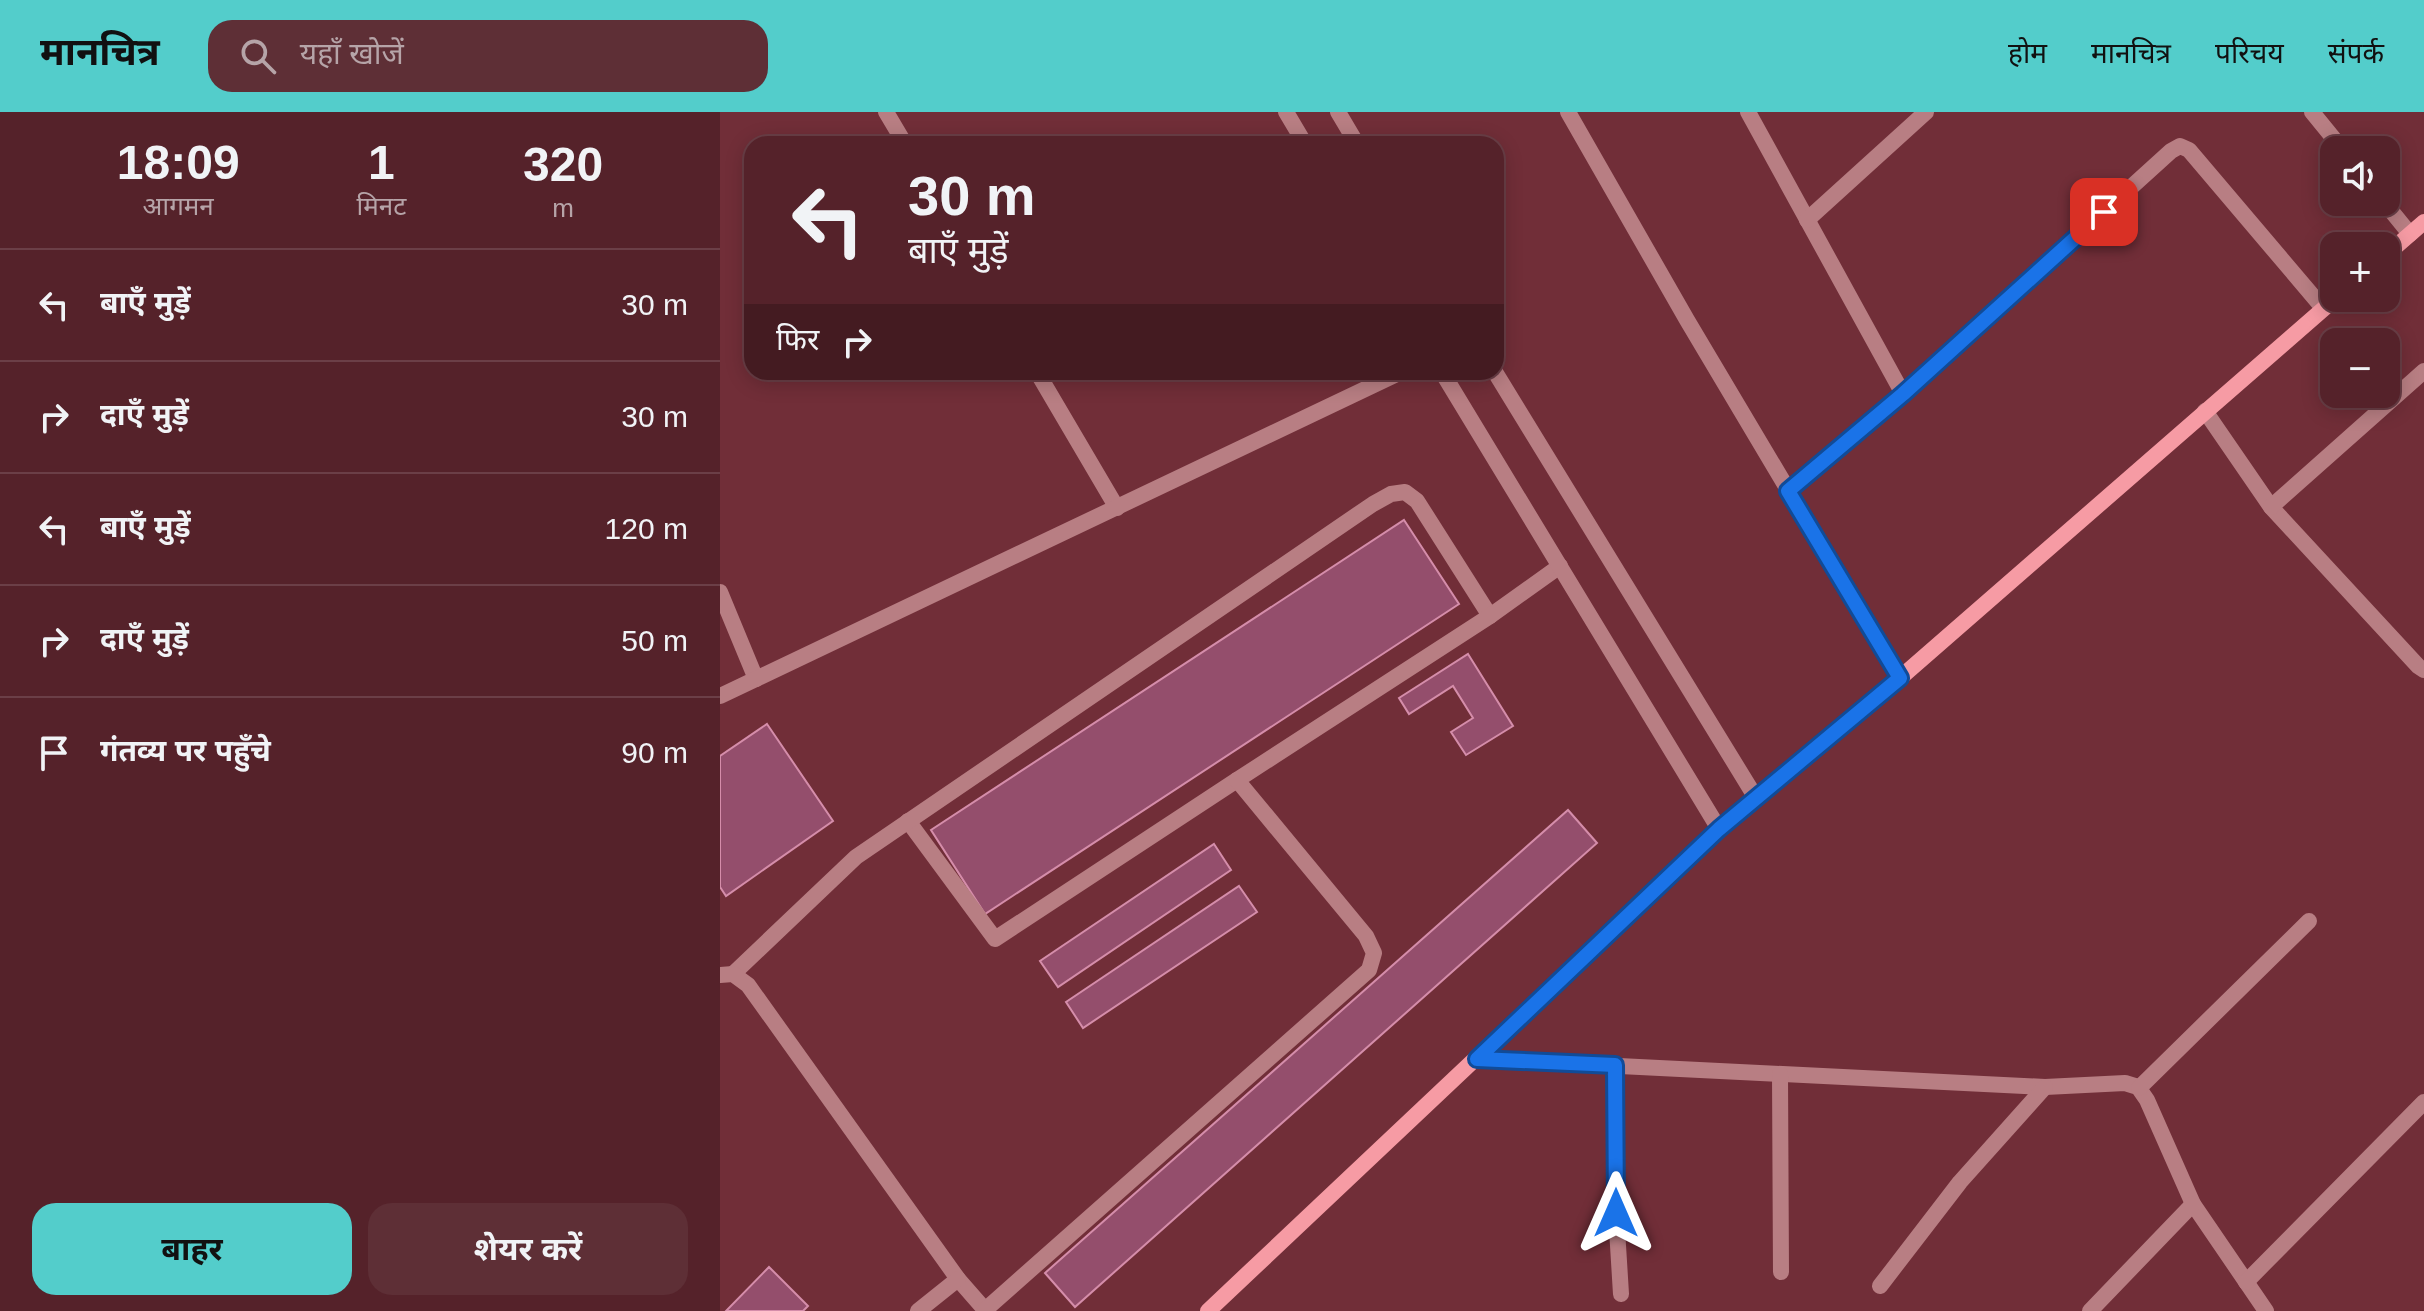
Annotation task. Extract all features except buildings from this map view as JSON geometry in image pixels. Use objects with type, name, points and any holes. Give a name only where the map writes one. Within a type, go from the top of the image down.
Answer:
[{"type":"main road","points":[[2400,243],[2424,222]]},
{"type":"main road","points":[[1208,1311],[1719,829],[1900,678],[2320,312]]},
{"type":"street","points":[[886,112],[900,136]]},
{"type":"street","points":[[1286,112],[1300,136]]},
{"type":"street","points":[[1338,112],[1352,136]]},
{"type":"street","points":[[1568,112],[1687,320],[1900,678]]},
{"type":"street","points":[[1748,112],[1903,394]]},
{"type":"street","points":[[1807,220],[1926,112]]},
{"type":"street","points":[[2312,112],[2332,136]]},
{"type":"street","points":[[1788,491],[1903,394],[2180,146],[2189,150],[2320,292]]},
{"type":"street","points":[[2395,216],[2410,234]]},
{"type":"street","points":[[2271,507],[2424,371]]},
{"type":"street","points":[[1042,380],[1117,508]]},
{"type":"street","points":[[720,696],[1384,380]]},
{"type":"street","points":[[1447,380],[1719,829]]},
{"type":"street","points":[[1500,380],[1756,798]]},
{"type":"street","points":[[2205,411],[2271,507],[2424,670]]},
{"type":"street","points":[[1237,780],[1366,936],[1374,953],[1369,970],[985,1310],[958,1279],[748,985],[726,975],[856,857],[1391,494],[1405,492],[1417,501],[1490,616]]},
{"type":"street","points":[[908,821],[995,939],[1490,616],[1560,566]]},
{"type":"street","points":[[720,592],[756,679]]},
{"type":"street","points":[[2139,1088],[2309,921]]},
{"type":"street","points":[[1477,1059],[2045,1087],[2125,1083],[2139,1088],[2147,1100],[2193,1204],[2266,1311]]},
{"type":"street","points":[[1615,1065],[1616,1213],[1621,1294]]},
{"type":"street","points":[[1780,1074],[1781,1272]]},
{"type":"street","points":[[1880,1286],[1960,1182],[2045,1087]]},
{"type":"street","points":[[2246,1282],[2424,1102]]},
{"type":"street","points":[[2090,1311],[2193,1204]]},
{"type":"street","points":[[918,1311],[958,1279]]},
{"type":"route","points":[[1616,1213],[1615,1065],[1477,1059],[1719,829],[1900,678],[1788,491],[1903,394],[2104,212]]}]
